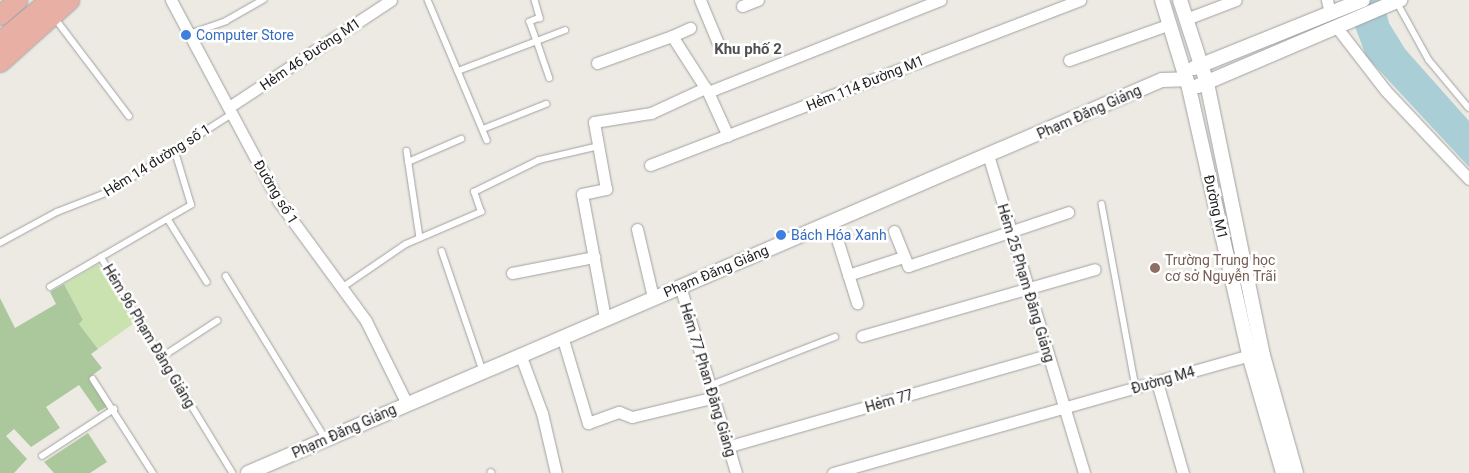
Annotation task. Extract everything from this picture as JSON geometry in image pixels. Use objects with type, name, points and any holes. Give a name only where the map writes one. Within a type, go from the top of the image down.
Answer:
[{"type":"highway","points":[[0,15],[17,0]]},
{"type":"highway","points":[[0,26],[51,5]]},
{"type":"highway","points":[[0,41],[51,5]]},
{"type":"highway","points":[[0,50],[51,5]]},
{"type":"highway","points":[[0,62],[51,5]]},
{"type":"street","name":"Đường số 1","points":[[171,0],[286,214],[344,287],[377,339],[407,404]]},
{"type":"street","name":"Hẻm 46 Đường M1","points":[[230,110],[391,0]]},
{"type":"street","points":[[700,0],[720,48]]},
{"type":"street","points":[[742,6],[758,0]]},
{"type":"street","points":[[606,318],[582,194],[606,189],[594,122],[651,113],[940,0]]},
{"type":"street","name":"Hẻm 114 Đường M1","points":[[650,165],[1080,0]]},
{"type":"street","name":"Đường M1","points":[[1162,0],[1186,80],[1256,353],[1283,473]]},
{"type":"street","name":"Đường M1","points":[[1180,0],[1207,83],[1256,353],[1296,473]]},
{"type":"street","points":[[1186,19],[1236,0]]},
{"type":"street","name":"Phạm Đăng Giảng","points":[[1186,80],[1202,65],[1328,7],[1363,0]]},
{"type":"street","name":"Phạm Đăng Giảng","points":[[257,471],[520,354],[988,158],[1162,80],[1186,80],[1207,83],[1338,29],[1399,1]]},
{"type":"street","points":[[1069,60],[1170,24]]},
{"type":"street","points":[[597,64],[690,28]]},
{"type":"street","points":[[1338,29],[1386,91],[1469,179]]},
{"type":"street","points":[[672,36],[707,90],[728,136]]},
{"type":"street","name":"Hẻm 25 Phạm Đăng Giảng","points":[[988,158],[1084,473]]},
{"type":"street","points":[[894,231],[908,266],[1068,212]]},
{"type":"street","points":[[832,223],[857,303]]},
{"type":"street","points":[[637,229],[653,297]]},
{"type":"street","points":[[512,273],[594,257]]},
{"type":"street","points":[[848,275],[903,257]]},
{"type":"street","points":[[862,336],[1095,269]]},
{"type":"street","name":"Hẻm 77 Phan Đăng Giảng","points":[[680,286],[730,446],[736,473]]},
{"type":"street","points":[[562,336],[588,423],[619,412],[621,417],[630,413],[632,417],[715,397]]},
{"type":"street","name":"Đường M4","points":[[834,473],[1256,353]]},
{"type":"street","points":[[520,354],[542,413],[556,473]]},
{"type":"street","name":"Hẻm 77","points":[[730,446],[1048,355]]},
{"type":"street","points":[[1157,382],[1183,473]]},
{"type":"lane","points":[[189,34],[226,21],[262,0]]},
{"type":"lane","points":[[428,0],[487,140]]},
{"type":"lane","points":[[535,0],[540,18],[530,22],[550,78]]},
{"type":"lane","points":[[1399,1],[1429,60],[1469,108]]},
{"type":"lane","points":[[51,5],[129,116]]},
{"type":"lane","points":[[458,71],[565,30]]},
{"type":"lane","points":[[482,129],[546,104]]},
{"type":"lane","name":"Hẻm 14 đường số 1","points":[[0,243],[57,212],[111,191],[175,152],[230,110]]},
{"type":"lane","points":[[408,162],[461,139]]},
{"type":"lane","points":[[344,287],[420,238],[481,212],[474,192],[522,166],[599,146]]},
{"type":"lane","name":"Hẻm 96 Phạm Đăng Giảng","points":[[175,152],[192,202],[168,219],[102,258],[233,473]]},
{"type":"lane","points":[[407,152],[420,238]]},
{"type":"lane","points":[[1102,204],[1136,388]]},
{"type":"lane","points":[[168,219],[207,282]]},
{"type":"lane","points":[[442,251],[482,371]]},
{"type":"lane","points":[[50,287],[102,258]]},
{"type":"lane","points":[[226,276],[326,439]]},
{"type":"lane","points":[[162,357],[217,321]]},
{"type":"lane","points":[[711,385],[835,337]]},
{"type":"lane","points":[[93,379],[114,409],[153,473]]},
{"type":"lane","points":[[42,456],[114,409]]},
{"type":"green space","points":[[98,264],[134,323],[98,349],[79,324],[83,320],[64,284]]},
{"type":"green space","points":[[64,284],[83,320],[79,324],[98,349],[91,354],[102,368],[89,378],[108,406],[98,412],[79,385],[46,407],[60,428],[31,447],[14,429],[6,436],[27,459],[14,473],[0,473],[0,298],[15,328],[56,304],[50,292]]},
{"type":"green space","points":[[88,433],[107,462],[90,473],[54,473],[44,462]]},
{"type":"water","points":[[1345,0],[1383,0],[1389,23],[1405,49],[1469,121],[1469,167],[1366,56]]},
{"type":"place","name":"Computer Store","points":[[186,35]]},
{"type":"place","name":"Bách Hóa Xanh","points":[[781,235]]},
{"type":"place","name":"Trường Trung học cơ sở Nguyễn Trãi","points":[[1155,268]]},
{"type":"district","name":"Khu phố 2","points":[[748,50]]}]
